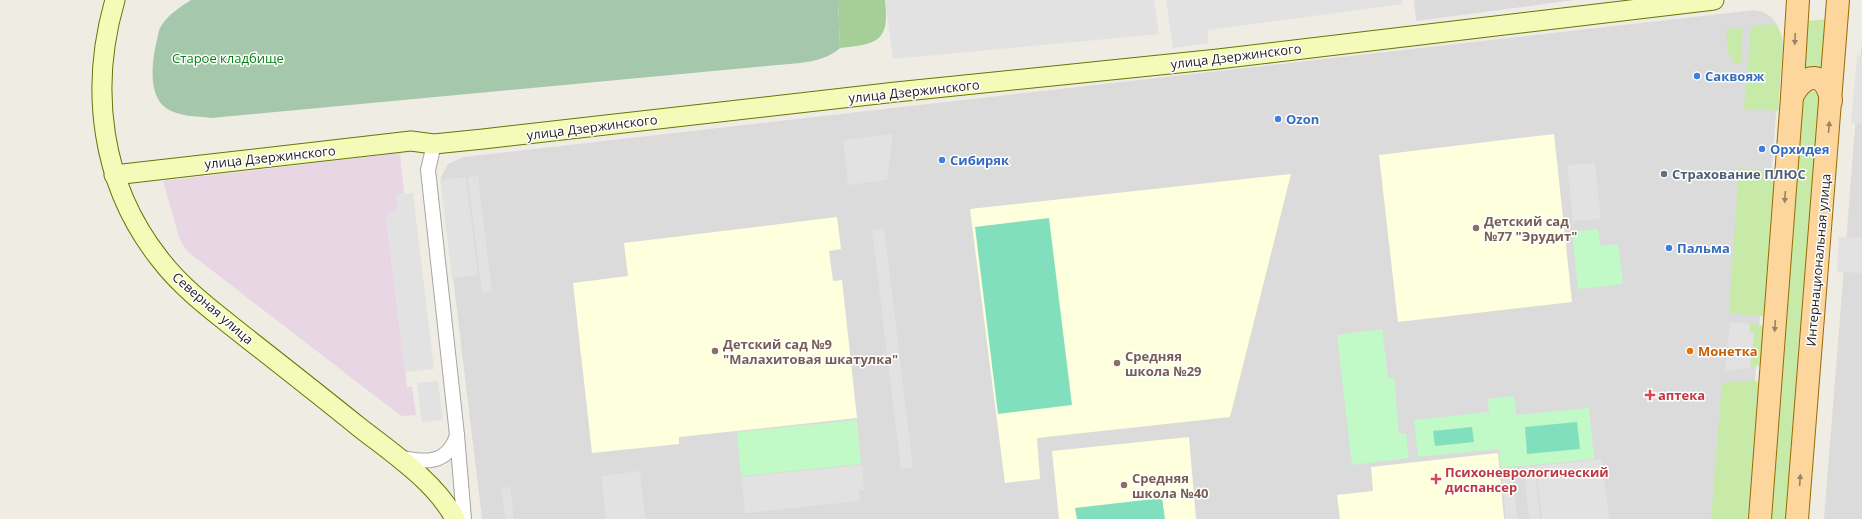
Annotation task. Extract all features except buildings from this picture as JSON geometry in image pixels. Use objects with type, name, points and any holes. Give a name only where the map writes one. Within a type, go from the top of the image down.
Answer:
[{"type":"main road","points":[[1760,519],[1798,0]]},
{"type":"main road","name":"Интернациональная улица","points":[[1797,519],[1838,0]]},
{"type":"main road","points":[[1792,97],[1801,83],[1812,78],[1818,79],[1826,84],[1830,91],[1831,101]]},
{"type":"street","name":"Северная улица","points":[[115,0],[105,42],[102,82],[102,109],[105,137],[114,175],[123,199],[143,236],[159,258],[181,283],[212,310],[396,456],[436,492],[444,501],[455,519]]},
{"type":"street","name":"улица Дзержинского","points":[[114,175],[411,141],[434,144],[896,92],[1218,59],[1714,0]]},
{"type":"street","points":[[434,144],[428,170],[457,435],[464,519]]},
{"type":"street","points":[[396,456],[420,461],[442,457],[451,448],[457,435]]},
{"type":"shaded area","points":[[885,0],[1154,0],[1159,34],[893,59]]},
{"type":"shaded area","points":[[1166,0],[1402,0],[1403,4],[1207,30],[1209,43],[1173,48]]},
{"type":"shaded area","points":[[1414,0],[1574,0],[1416,21]]},
{"type":"shaded area","points":[[1755,10],[1763,12],[1771,17],[1778,26],[1782,38],[1744,519],[482,519],[441,177],[448,164],[463,157]]},
{"type":"shaded area","points":[[1862,40],[1862,519],[1824,519]]},
{"type":"shaded area","points":[[1857,55],[1862,56],[1862,124],[1851,123]]},
{"type":"shaded area","points":[[893,134],[887,180],[848,185],[843,140]]},
{"type":"shaded area","name":"Детский сад №77 \"Эрудит\"","points":[[1554,134],[1572,302],[1398,322],[1379,155]]},
{"type":"shaded area","points":[[400,153],[404,194],[396,195],[398,211],[386,216],[407,387],[412,387],[416,415],[401,416],[188,252],[180,240],[163,181]]},
{"type":"shaded area","points":[[1595,163],[1601,219],[1573,221],[1567,165]]},
{"type":"shaded area","name":"Средняя школа №29","points":[[1291,174],[1230,417],[1037,438],[1040,479],[1005,483],[970,209]]},
{"type":"shaded area","points":[[478,176],[492,292],[482,293],[468,177]]},
{"type":"shaded area","points":[[466,177],[478,275],[452,278],[440,180]]},
{"type":"shaded area","points":[[413,193],[434,369],[405,372],[386,216],[389,215],[388,212],[398,210],[396,195]]},
{"type":"shaded area","name":"Детский сад №9 \"Малахитовая шкатулка\"","points":[[837,217],[841,249],[829,251],[833,281],[842,280],[857,418],[679,437],[679,444],[592,453],[573,283],[628,276],[624,243]]},
{"type":"shaded area","points":[[884,228],[913,467],[901,469],[872,230]]},
{"type":"shaded area","points":[[1839,237],[1862,238],[1862,273],[1837,272]]},
{"type":"shaded area","points":[[1730,322],[1750,324],[1750,332],[1754,333],[1750,368],[1725,371]]},
{"type":"shaded area","points":[[438,381],[443,420],[422,422],[417,383]]},
{"type":"shaded area","name":"Средняя школа №40","points":[[1189,437],[1196,519],[1059,519],[1052,451]]},
{"type":"shaded area","name":"Психоневрологический диспансер","points":[[1498,453],[1504,519],[1340,519],[1337,495],[1373,491],[1371,467]]},
{"type":"shaded area","points":[[1602,459],[1609,519],[1542,519],[1536,466]]},
{"type":"shaded area","points":[[862,465],[864,490],[859,490],[860,501],[745,513],[741,477]]},
{"type":"shaded area","points":[[1535,466],[1540,519],[1529,519],[1524,467]]},
{"type":"shaded area","points":[[1512,469],[1517,519],[1506,519],[1501,470]]},
{"type":"shaded area","points":[[640,471],[645,519],[606,519],[601,476]]},
{"type":"shaded area","points":[[510,487],[514,519],[505,519],[501,488]]},
{"type":"green space","name":"Старое кладбище","points":[[191,0],[838,0],[840,48],[826,57],[802,63],[211,118],[182,115],[171,111],[160,102],[154,87],[153,60],[160,28],[171,14]]},
{"type":"green space","points":[[838,0],[885,0],[886,14],[883,33],[872,42],[853,47],[840,48]]},
{"type":"green space","points":[[1829,19],[1825,74],[1802,71],[1806,21]]},
{"type":"green space","points":[[1775,24],[1781,34],[1783,44],[1778,111],[1744,109],[1751,26]]},
{"type":"green space","points":[[1743,28],[1741,63],[1733,64],[1733,59],[1728,53],[1726,29]]},
{"type":"green space","points":[[1812,90],[1822,95],[1788,519],[1767,519],[1801,100],[1807,91]]},
{"type":"green space","points":[[1739,168],[1772,171],[1778,205],[1768,317],[1730,313],[1729,309]]},
{"type":"green space","points":[[1049,218],[1072,405],[998,414],[975,227]]},
{"type":"green space","points":[[1598,229],[1600,246],[1618,244],[1623,284],[1578,289],[1572,232]]},
{"type":"green space","points":[[1750,324],[1768,326],[1762,364],[1750,368],[1753,333],[1750,332]]},
{"type":"green space","points":[[1382,329],[1388,377],[1394,378],[1399,433],[1406,434],[1409,458],[1352,465],[1337,335]]},
{"type":"green space","points":[[1754,380],[1760,384],[1752,519],[1711,519],[1722,383]]},
{"type":"green space","points":[[1514,396],[1516,415],[1589,408],[1594,459],[1501,468],[1499,449],[1418,457],[1414,420],[1489,412],[1488,399]]},
{"type":"green space","points":[[857,420],[861,464],[741,476],[737,432]]},
{"type":"green space","points":[[1577,422],[1580,449],[1527,454],[1525,427]]},
{"type":"green space","points":[[1472,427],[1474,442],[1435,446],[1433,431]]},
{"type":"green space","points":[[1162,498],[1165,519],[1077,519],[1075,508]]},
{"type":"place","name":"Саквояж","points":[[1697,76]]},
{"type":"place","name":"Ozon","points":[[1278,119]]},
{"type":"place","name":"Орхидея","points":[[1762,149]]},
{"type":"place","name":"Сибиряк","points":[[942,160]]},
{"type":"place","name":"Страхование ПЛЮС","points":[[1664,174]]},
{"type":"place","name":"Детский сад №77 \"Эрудит\"","points":[[1476,228]]},
{"type":"place","name":"Пальма","points":[[1669,248]]},
{"type":"place","name":"Детский сад №9 \"Малахитовая шкатулка\"","points":[[715,351]]},
{"type":"place","name":"Монетка","points":[[1690,351]]},
{"type":"place","name":"Средняя школа №29","points":[[1117,363]]},
{"type":"place","name":"аптека","points":[[1650,395]]},
{"type":"place","name":"Психоневрологический диспансер","points":[[1436,479]]},
{"type":"place","name":"Средняя школа №40","points":[[1124,485]]}]
